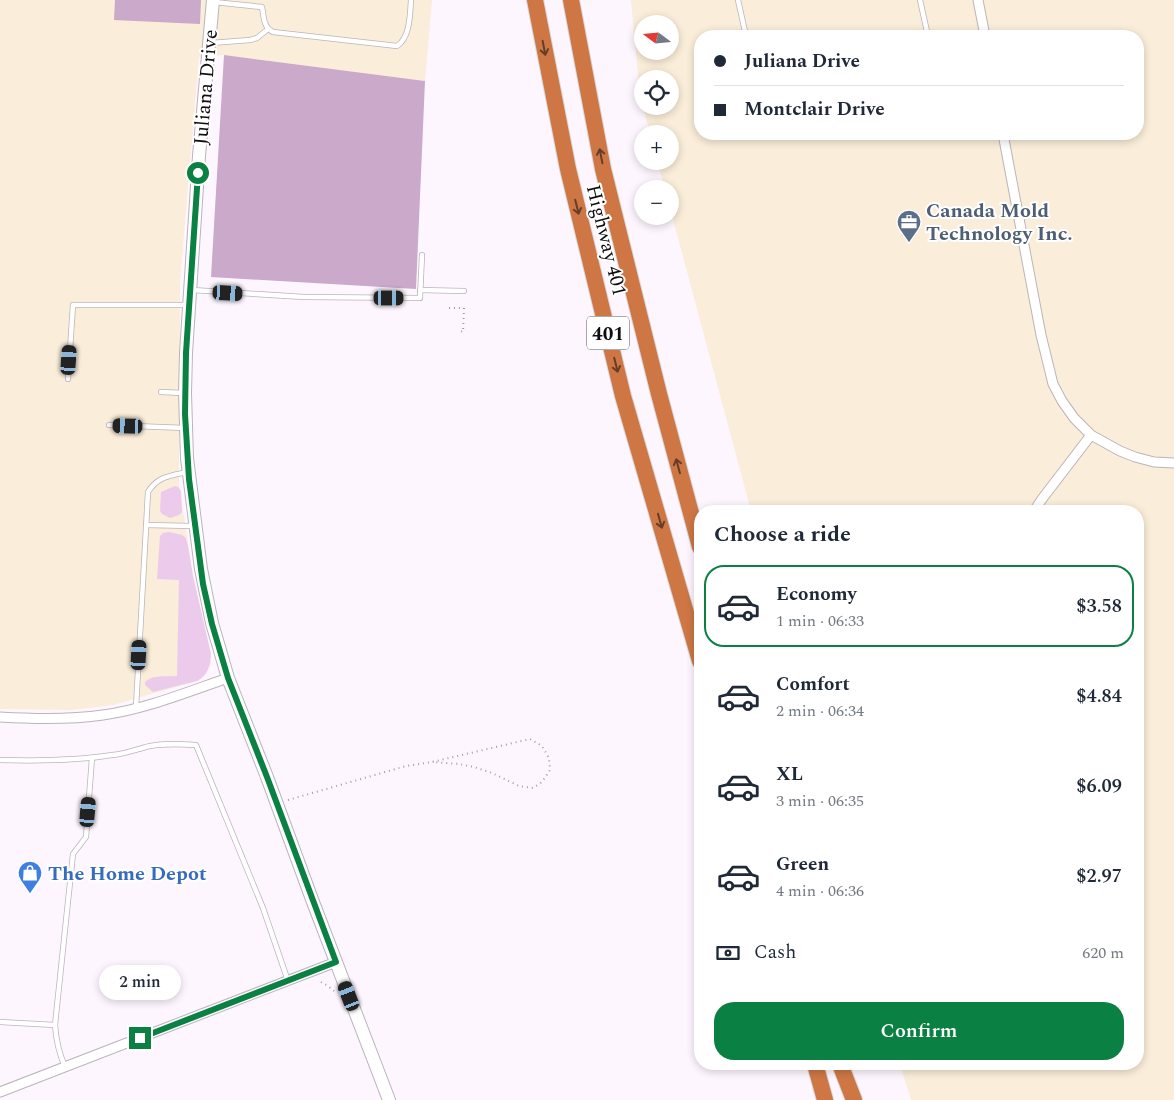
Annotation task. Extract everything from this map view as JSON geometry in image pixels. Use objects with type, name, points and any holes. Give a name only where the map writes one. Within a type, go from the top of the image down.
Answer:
[{"type":"highway","name":"Highway 401","points":[[534,0],[568,169],[624,396],[694,639]]},
{"type":"highway","name":"Highway 401","points":[[571,0],[603,169],[659,394],[694,525]]},
{"type":"highway","points":[[815,1070],[820,1100]]},
{"type":"highway","points":[[816,1070],[825,1100]]},
{"type":"highway","points":[[842,1070],[850,1100]]},
{"type":"highway","points":[[842,1070],[854,1100]]},
{"type":"street","points":[[978,0],[984,30]]},
{"type":"street","name":"Juliana Drive","points":[[213,1],[199,156],[185,393],[185,428],[194,526],[212,624],[228,678],[389,1100]]},
{"type":"street","points":[[1005,140],[1041,335],[1053,384],[1074,418],[1091,436],[1135,457],[1154,462],[1174,463]]},
{"type":"street","points":[[1038,505],[1091,436]]},
{"type":"street","points":[[0,717],[83,717],[104,715],[228,678]]},
{"type":"street","points":[[0,1092],[336,962]]},
{"type":"lane","points":[[262,0],[265,24],[268,29],[278,33],[396,46],[402,43],[406,35],[411,0]]},
{"type":"lane","points":[[738,0],[745,30]]},
{"type":"lane","points":[[920,0],[927,30]]},
{"type":"lane","points":[[213,1],[262,8]]},
{"type":"lane","points":[[209,43],[250,40],[257,38],[268,29]]},
{"type":"lane","points":[[190,290],[304,297],[420,298],[422,255]]},
{"type":"lane","points":[[420,290],[464,291]]},
{"type":"lane","points":[[68,379],[72,305],[189,305]]},
{"type":"lane","points":[[161,392],[185,393]]},
{"type":"lane","points":[[109,425],[185,428]]},
{"type":"lane","points":[[136,707],[148,492],[153,484],[163,478],[188,472]]},
{"type":"lane","points":[[146,525],[194,526]]},
{"type":"lane","points":[[0,760],[35,761],[92,758],[116,755],[151,746],[177,743],[196,745],[262,908],[288,981]]},
{"type":"lane","points":[[66,1067],[59,1052],[55,1025],[73,854],[86,837],[92,758]]},
{"type":"lane","points":[[0,1022],[55,1025]]},
{"type":"path","points":[[449,308],[464,308],[463,332],[461,331]]},
{"type":"path","points":[[276,803],[406,766],[432,762],[530,739],[542,746],[550,758],[550,770],[542,782],[533,788],[518,786],[492,773],[474,767],[432,762]]},
{"type":"shaded area","points":[[0,0],[432,0],[425,81],[224,55],[199,57],[180,281],[179,484],[193,576],[211,654],[211,664],[207,672],[197,681],[113,705],[71,710],[0,709]]},
{"type":"shaded area","points":[[115,0],[201,0],[200,24],[114,20]]},
{"type":"shaded area","points":[[631,0],[1174,0],[1174,1100],[911,1100],[902,1070],[1144,1070],[1144,505],[749,505],[675,225],[679,225],[679,180],[662,180],[660,170],[679,170],[679,125],[648,125],[645,115],[679,115],[679,70],[638,70],[637,60],[679,60],[679,15],[634,15],[634,32]]},
{"type":"shaded area","points":[[224,55],[425,81],[416,289],[211,277]]},
{"type":"shaded area","points":[[175,486],[181,491],[182,512],[170,518],[160,511],[161,492]]},
{"type":"shaded area","points":[[169,532],[186,538],[211,654],[208,670],[201,679],[153,692],[145,685],[148,679],[177,676],[179,580],[157,579],[160,536],[163,533]]},
{"type":"place","name":"Canada Mold Technology Inc.","points":[[909,243]]},
{"type":"place","name":"The Home Depot","points":[[30,894]]},
{"type":"route","points":[[140,1038],[336,962],[228,678],[212,624],[203,584],[194,526],[185,436],[186,353],[198,173]]}]
